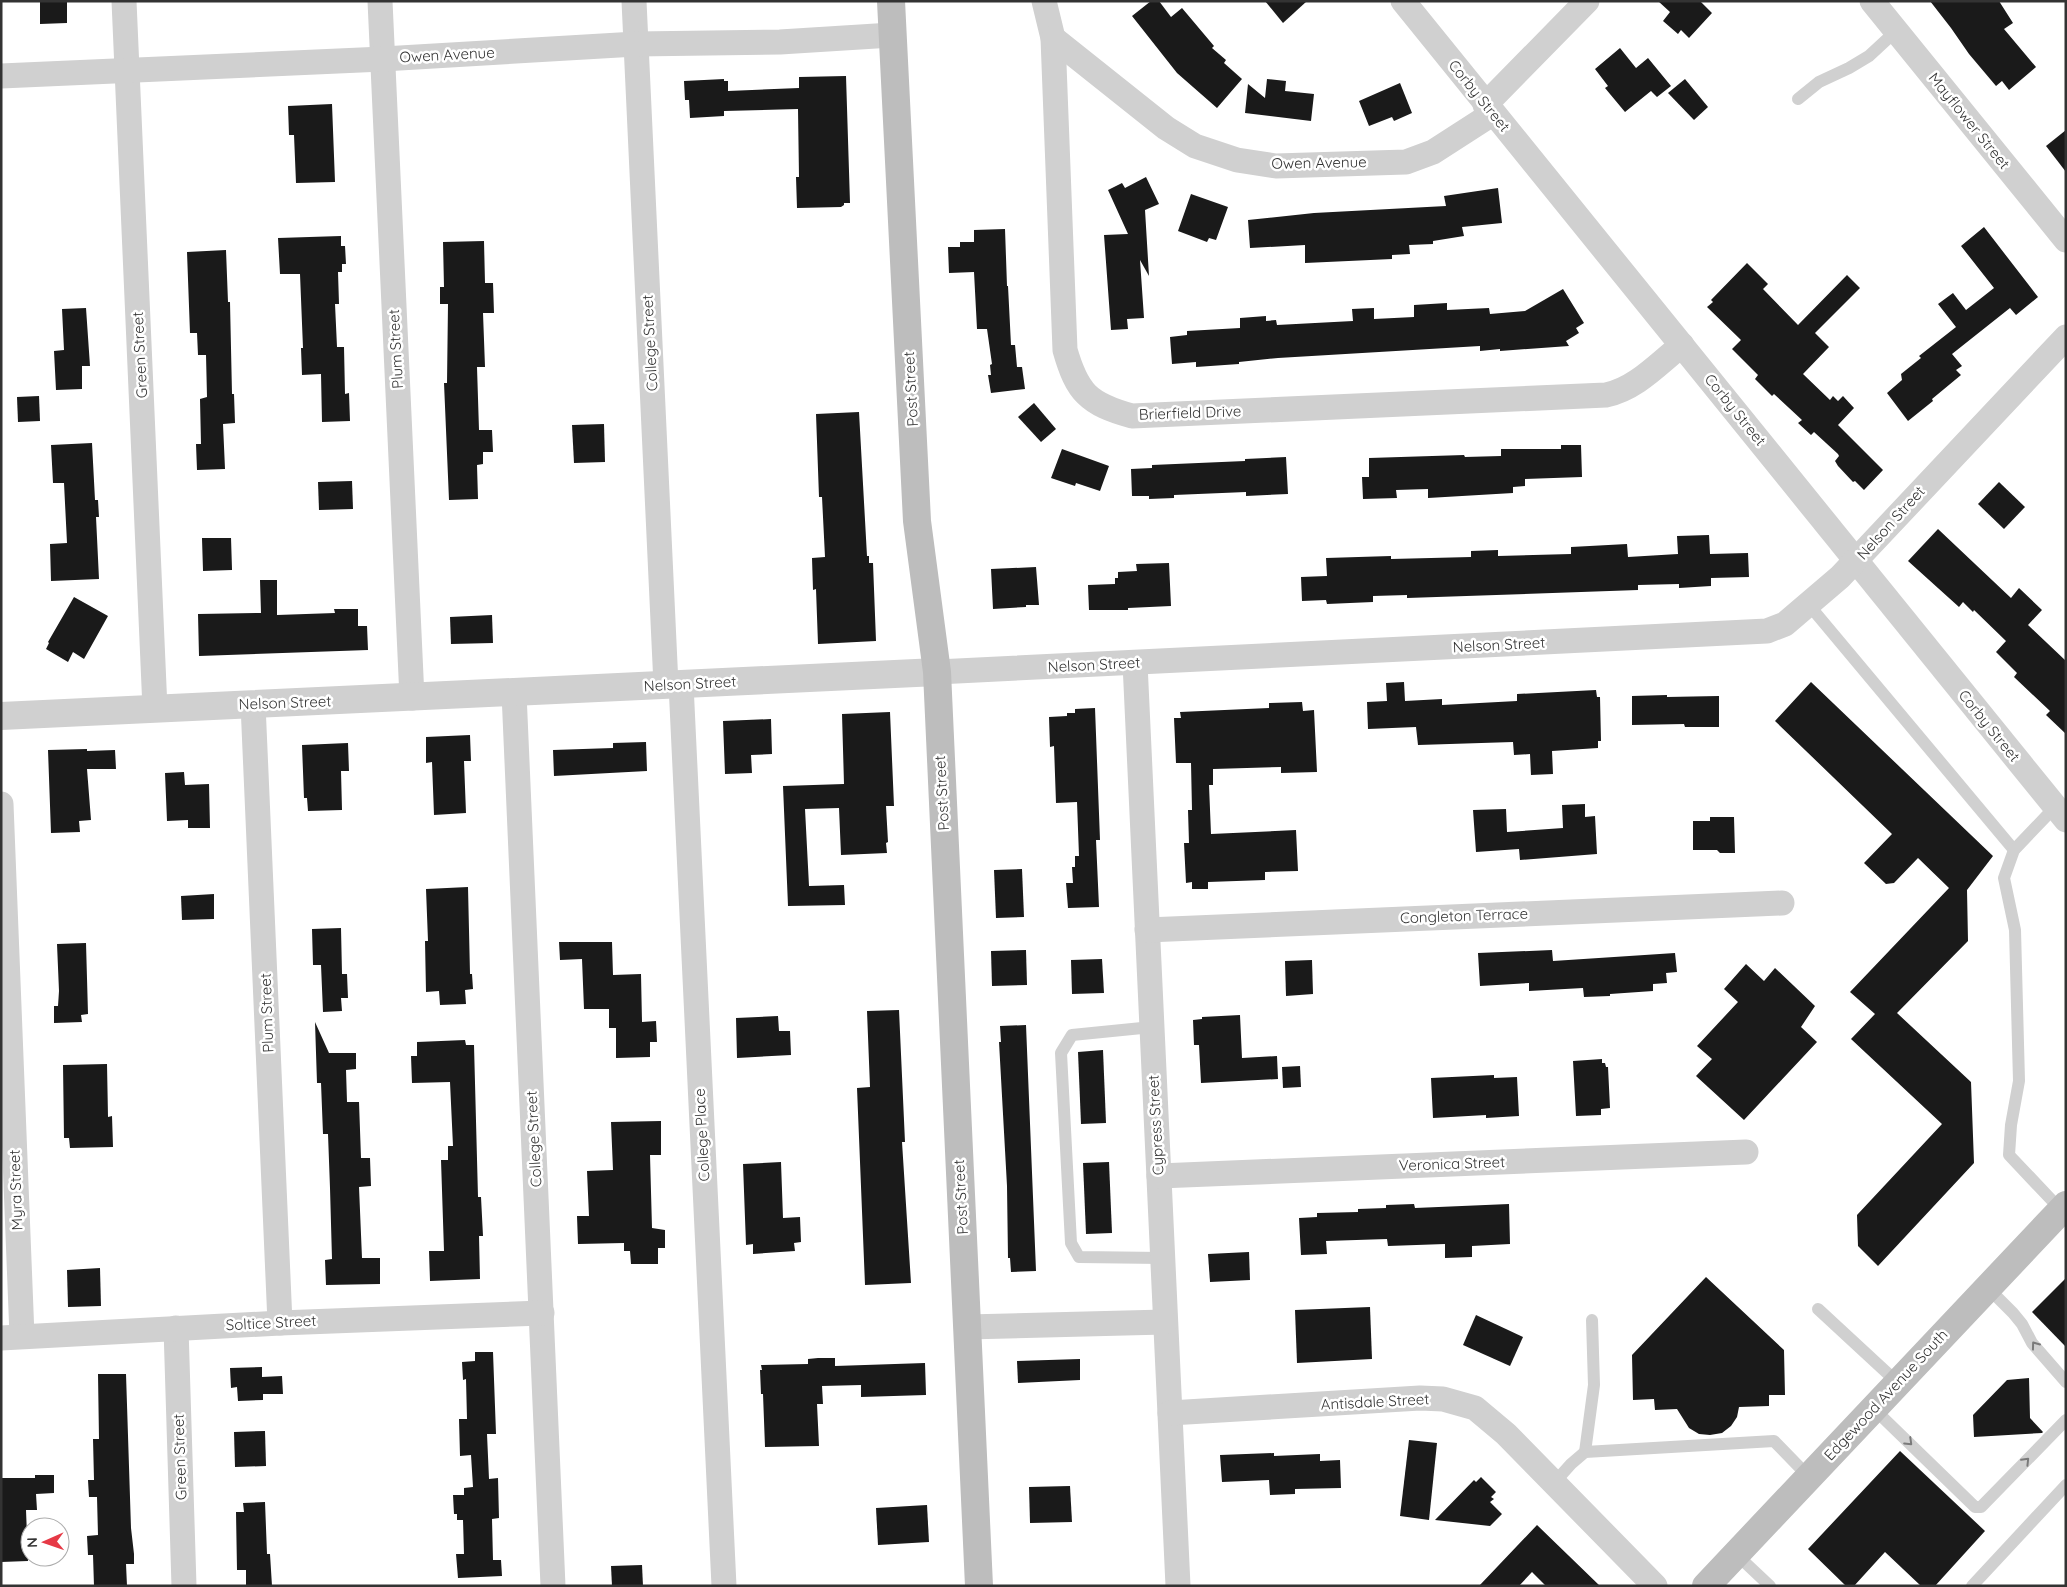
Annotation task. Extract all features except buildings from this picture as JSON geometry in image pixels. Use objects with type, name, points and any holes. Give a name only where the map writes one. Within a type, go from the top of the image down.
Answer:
[{"type":"main road","name":"Post Street","points":[[891,1],[917,521],[937,672],[978,1586]]},
{"type":"main road","name":"Edgewood Avenue South","points":[[1706,1586],[2063,1207]]},
{"type":"street","name":"Green Street","points":[[124,1],[155,709]]},
{"type":"street","name":"Plum Street","points":[[380,1],[412,698]]},
{"type":"street","name":"College Street","points":[[634,1],[674,684]]},
{"type":"street","name":"Brierfield Drive","points":[[1044,1],[1052,38],[1065,350],[1072,375],[1086,396],[1108,410],[1132,416],[1606,395],[1629,387],[1682,345]]},
{"type":"street","name":"Corby Street","points":[[1403,1],[2060,814]]},
{"type":"street","name":"Owen Avenue","points":[[1052,38],[1166,128],[1195,146],[1237,160],[1276,166],[1406,162],[1433,152],[1489,109],[1587,1]]},
{"type":"street","name":"Mayflower Street","points":[[1872,1],[2066,240]]},
{"type":"street","name":"Owen Avenue","points":[[1,76],[382,59],[636,44],[780,42],[892,35]]},
{"type":"street","name":"Nelson Street","points":[[1,716],[1135,664],[1767,631],[1785,624],[1809,605],[1856,561],[1892,520],[2066,338]]},
{"type":"street","name":"Cypress Street","points":[[1135,664],[1178,1586]]},
{"type":"street","name":"College Place","points":[[674,684],[724,1586]]},
{"type":"street","name":"College Street","points":[[514,693],[553,1586]]},
{"type":"street","name":"Plum Street","points":[[253,704],[280,1323]]},
{"type":"street","name":"Myra Street","points":[[1,804],[12,1337]]},
{"type":"street","name":"Congleton Terrace","points":[[1147,930],[1782,903]]},
{"type":"street","name":"Veronica Street","points":[[1159,1176],[1746,1152]]},
{"type":"street","name":"Soltice Street","points":[[12,1337],[280,1323],[542,1313]]},
{"type":"street","points":[[967,1327],[1165,1322]]},
{"type":"street","name":"Green Street","points":[[176,1328],[184,1586]]},
{"type":"street","name":"Antisdale Street","points":[[1170,1413],[1420,1398],[1443,1399],[1474,1408],[1506,1434],[1655,1586]]},
{"type":"lane","points":[[1798,99],[1819,82],[1869,56],[1896,31]]},
{"type":"lane","points":[[1809,605],[2014,850]]},
{"type":"lane","points":[[2060,814],[2014,850],[2004,878],[2015,930],[2018,1061],[2018,1089],[2011,1125],[2009,1156],[2063,1207]]},
{"type":"lane","points":[[1152,1027],[1072,1035],[1061,1053],[1071,1243],[1078,1257],[1162,1258]]},
{"type":"lane","points":[[1988,1288],[2013,1313],[2022,1324],[2032,1343],[2066,1382]]},
{"type":"lane","points":[[1818,1309],[1898,1383]]},
{"type":"lane","points":[[1585,1452],[1594,1385],[1592,1320]]},
{"type":"lane","points":[[1874,1409],[1975,1507],[1981,1507],[2066,1420]]},
{"type":"lane","points":[[1554,1483],[1585,1452],[1774,1441],[1809,1477]]},
{"type":"lane","points":[[1972,1586],[2066,1485]]},
{"type":"lane","points":[[1736,1554],[1770,1586]]}]
